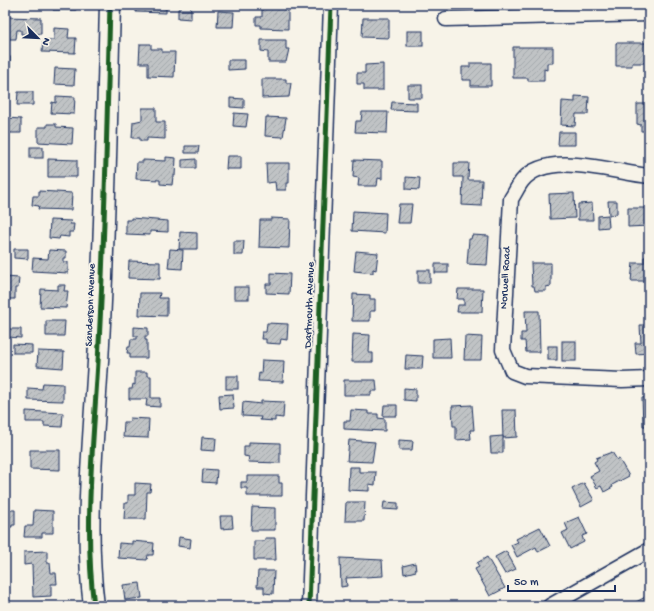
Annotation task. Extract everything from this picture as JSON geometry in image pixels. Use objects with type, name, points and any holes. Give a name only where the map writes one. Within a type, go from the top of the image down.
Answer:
[{"type":"street","name":"Sanderson Avenue","points":[[94,606],[90,514],[101,300],[110,5]]},
{"type":"street","name":"Dartmouth Avenue","points":[[309,606],[331,5]]},
{"type":"street","points":[[446,19],[649,14]]},
{"type":"street","name":"Norwell Road","points":[[649,176],[588,166],[549,165],[536,170],[522,180],[511,200],[503,328],[503,350],[512,371],[533,376],[622,380],[649,379]]},
{"type":"street","points":[[550,606],[649,550]]},
{"type":"building","points":[[53,5],[77,5],[76,10],[53,10]]},
{"type":"building","points":[[136,5],[166,5],[166,13],[136,12]]},
{"type":"building","points":[[262,5],[288,5],[288,29],[261,28],[261,25],[256,25],[256,17],[262,17]]},
{"type":"building","points":[[178,9],[191,9],[191,19],[178,18]]},
{"type":"building","points":[[218,11],[234,12],[233,27],[217,27]]},
{"type":"building","points":[[6,17],[41,18],[41,34],[21,34],[21,30],[17,30],[16,39],[5,39]]},
{"type":"building","points":[[363,18],[389,18],[389,38],[362,37]]},
{"type":"building","points":[[54,28],[69,29],[68,38],[76,38],[75,53],[42,52],[43,40],[54,40]]},
{"type":"building","points":[[407,31],[423,31],[423,46],[407,46]]},
{"type":"building","points":[[261,40],[286,40],[286,49],[289,49],[286,62],[268,62],[268,52],[261,51]]},
{"type":"building","points":[[616,43],[649,43],[649,63],[632,63],[632,66],[616,66]]},
{"type":"building","points":[[140,44],[151,44],[151,49],[162,49],[162,52],[175,52],[174,77],[148,76],[148,63],[139,63]]},
{"type":"building","points":[[513,47],[553,47],[553,63],[547,63],[547,70],[544,69],[544,81],[528,81],[528,78],[513,78]]},
{"type":"building","points":[[5,57],[10,57],[10,67],[5,67]]},
{"type":"building","points":[[228,60],[245,60],[245,69],[228,70]]},
{"type":"building","points":[[470,63],[491,63],[491,86],[471,86],[471,80],[462,80],[462,67],[470,67]]},
{"type":"building","points":[[383,64],[383,90],[364,90],[364,84],[357,84],[357,73],[365,73],[365,65]]},
{"type":"building","points":[[55,68],[75,69],[74,85],[54,84]]},
{"type":"building","points":[[262,79],[286,79],[286,83],[291,83],[289,97],[262,98]]},
{"type":"building","points":[[408,85],[422,85],[422,98],[408,98]]},
{"type":"building","points":[[18,92],[33,92],[33,105],[17,105]]},
{"type":"building","points":[[56,96],[75,97],[74,114],[51,113],[52,102],[56,103]]},
{"type":"building","points":[[575,96],[589,97],[588,114],[576,114],[575,126],[561,125],[562,101],[575,102]]},
{"type":"building","points":[[230,98],[244,99],[244,108],[230,107]]},
{"type":"building","points":[[392,102],[417,103],[417,111],[391,110]]},
{"type":"building","points":[[637,104],[649,104],[649,142],[645,142],[645,131],[641,131],[641,125],[637,124]]},
{"type":"building","points":[[142,108],[156,108],[156,122],[165,122],[165,139],[147,138],[147,141],[140,141],[140,138],[132,138],[133,122],[142,120]]},
{"type":"building","points":[[362,112],[388,112],[387,133],[355,132],[356,121],[361,121]]},
{"type":"building","points":[[234,113],[248,114],[246,127],[233,126]]},
{"type":"building","points":[[266,117],[286,118],[283,137],[265,136]]},
{"type":"building","points":[[7,118],[21,119],[21,133],[6,133]]},
{"type":"building","points":[[47,124],[56,124],[56,127],[73,128],[72,144],[38,142],[38,127],[47,127]]},
{"type":"building","points":[[559,132],[575,132],[575,145],[558,145]]},
{"type":"building","points":[[185,146],[199,146],[198,153],[185,153]]},
{"type":"building","points":[[30,147],[43,147],[43,158],[30,158]]},
{"type":"building","points":[[227,156],[241,156],[241,169],[226,169]]},
{"type":"building","points":[[166,157],[176,158],[175,176],[173,176],[172,185],[160,184],[160,180],[136,179],[137,162],[143,162],[143,160],[166,161]]},
{"type":"building","points":[[48,159],[77,160],[77,177],[48,177]]},
{"type":"building","points":[[196,159],[196,168],[182,168],[182,160]]},
{"type":"building","points":[[354,160],[382,161],[382,179],[378,178],[377,186],[358,186],[359,178],[353,177]]},
{"type":"building","points":[[266,163],[289,163],[289,183],[286,183],[286,190],[276,190],[275,182],[267,183]]},
{"type":"building","points":[[454,163],[469,163],[468,180],[482,180],[481,206],[462,205],[463,177],[454,177]]},
{"type":"building","points":[[406,177],[420,178],[419,190],[406,189]]},
{"type":"building","points":[[39,191],[72,193],[71,210],[38,209],[39,206],[32,205],[33,196],[39,196]]},
{"type":"building","points":[[574,193],[575,218],[550,219],[549,194]]},
{"type":"building","points":[[608,201],[617,201],[617,214],[609,215]]},
{"type":"building","points":[[645,201],[649,201],[649,226],[628,227],[628,208],[645,208]]},
{"type":"building","points":[[592,203],[593,220],[578,220],[578,204]]},
{"type":"building","points":[[399,204],[412,204],[410,223],[397,223]]},
{"type":"building","points":[[353,211],[386,213],[385,233],[352,231]]},
{"type":"building","points":[[608,215],[609,227],[598,228],[598,216]]},
{"type":"building","points":[[131,218],[168,221],[168,232],[150,231],[150,235],[126,234],[126,220],[131,220]]},
{"type":"building","points":[[271,218],[290,219],[289,248],[259,247],[260,220],[271,220]]},
{"type":"building","points":[[50,220],[71,221],[70,224],[74,224],[73,232],[69,232],[69,237],[60,236],[59,239],[49,238]]},
{"type":"building","points":[[180,232],[197,233],[197,249],[179,249]]},
{"type":"building","points":[[472,235],[489,236],[487,265],[467,264],[469,239],[471,239]]},
{"type":"building","points":[[234,241],[244,241],[243,255],[234,255]]},
{"type":"building","points":[[14,249],[28,249],[28,259],[14,258]]},
{"type":"building","points":[[170,249],[183,250],[182,269],[168,268]]},
{"type":"building","points":[[49,250],[66,251],[66,258],[63,258],[63,262],[68,262],[68,273],[32,271],[33,258],[48,259]]},
{"type":"building","points":[[356,251],[378,253],[376,270],[373,269],[373,273],[354,271]]},
{"type":"building","points":[[644,257],[649,257],[649,281],[631,281],[633,263],[644,263]]},
{"type":"building","points":[[129,261],[160,262],[160,279],[128,278]]},
{"type":"building","points":[[531,263],[551,263],[551,286],[546,287],[546,291],[535,291],[534,286],[532,286]]},
{"type":"building","points":[[435,264],[448,264],[448,273],[435,273]]},
{"type":"building","points":[[418,270],[430,270],[430,283],[418,283]]},
{"type":"building","points":[[271,273],[290,274],[289,294],[266,293],[266,284],[271,284]]},
{"type":"building","points":[[5,277],[19,278],[18,288],[15,288],[15,299],[5,299]]},
{"type":"building","points":[[58,285],[65,285],[64,291],[68,291],[66,308],[40,307],[41,289],[58,290]]},
{"type":"building","points":[[234,287],[249,287],[249,299],[234,299]]},
{"type":"building","points":[[458,289],[483,289],[482,312],[457,312],[458,305],[464,305],[464,299],[457,299]]},
{"type":"building","points":[[140,293],[160,293],[159,298],[167,298],[167,316],[139,315]]},
{"type":"building","points":[[353,294],[370,295],[370,299],[375,299],[375,311],[370,311],[370,321],[352,321]]},
{"type":"building","points":[[525,311],[539,311],[540,352],[526,352],[525,341],[521,341],[521,333],[526,333]]},
{"type":"building","points":[[46,321],[65,321],[64,336],[46,336]]},
{"type":"building","points":[[267,323],[288,324],[287,340],[281,339],[280,344],[266,343],[266,339],[261,339],[262,332],[266,332]]},
{"type":"building","points":[[640,325],[649,325],[649,353],[636,354],[635,343],[641,343]]},
{"type":"building","points":[[134,327],[148,328],[148,336],[145,336],[145,340],[147,340],[147,358],[130,358],[130,353],[127,353],[128,347],[130,347],[131,339],[137,339],[137,336],[134,336]]},
{"type":"building","points":[[7,329],[21,329],[21,338],[7,337]]},
{"type":"building","points":[[353,334],[370,335],[369,353],[373,353],[373,362],[352,362]]},
{"type":"building","points":[[465,336],[482,337],[481,360],[464,360]]},
{"type":"building","points":[[450,338],[451,358],[433,358],[433,339]]},
{"type":"building","points":[[562,341],[576,341],[576,361],[562,361]]},
{"type":"building","points":[[13,344],[32,345],[32,353],[13,353]]},
{"type":"building","points":[[548,346],[557,346],[557,360],[548,360]]},
{"type":"building","points":[[38,351],[64,352],[63,368],[37,366]]},
{"type":"building","points":[[406,355],[423,356],[422,369],[405,369]]},
{"type":"building","points":[[262,360],[284,361],[283,382],[258,381],[259,373],[261,374]]},
{"type":"building","points":[[135,372],[147,372],[147,376],[151,376],[151,398],[160,398],[160,407],[146,406],[147,399],[129,399],[129,389],[132,389],[133,384],[135,385]]},
{"type":"building","points":[[226,376],[238,376],[238,389],[226,389]]},
{"type":"building","points":[[344,380],[376,380],[377,391],[371,391],[371,395],[344,395]]},
{"type":"building","points":[[43,383],[63,384],[63,401],[28,400],[28,388],[42,389]]},
{"type":"building","points":[[404,388],[416,389],[416,401],[404,400]]},
{"type":"building","points":[[233,394],[234,408],[220,409],[219,395]]},
{"type":"building","points":[[649,397],[649,426],[643,426],[642,398]]},
{"type":"building","points":[[261,401],[284,402],[283,418],[275,417],[275,421],[260,420],[261,417],[242,416],[243,402],[261,404]]},
{"type":"building","points":[[384,405],[397,405],[397,416],[383,416]]},
{"type":"building","points":[[472,405],[474,430],[470,430],[471,439],[456,440],[456,426],[453,426],[452,406]]},
{"type":"building","points":[[351,410],[368,411],[368,414],[378,414],[378,418],[385,419],[385,431],[344,429],[344,421],[350,421]]},
{"type":"building","points":[[502,410],[516,410],[517,437],[503,438]]},
{"type":"building","points":[[26,411],[63,413],[62,427],[44,426],[44,422],[26,422]]},
{"type":"building","points":[[130,418],[149,419],[148,438],[123,437],[124,422],[130,422]]},
{"type":"building","points":[[503,436],[503,453],[491,453],[490,437]]},
{"type":"building","points":[[202,437],[216,438],[215,451],[201,450]]},
{"type":"building","points":[[349,440],[375,442],[372,462],[347,461]]},
{"type":"building","points":[[399,440],[413,441],[412,450],[399,450]]},
{"type":"building","points":[[249,442],[280,443],[280,463],[248,462],[249,457],[244,456],[244,446],[249,446]]},
{"type":"building","points":[[30,450],[60,450],[60,470],[30,469]]},
{"type":"building","points":[[612,452],[617,460],[619,459],[629,476],[612,485],[613,487],[604,492],[601,486],[597,488],[590,476],[599,471],[594,462],[597,460],[596,458]]},
{"type":"building","points":[[349,467],[359,467],[359,472],[376,472],[375,485],[369,484],[369,491],[348,490]]},
{"type":"building","points":[[203,469],[217,470],[216,483],[202,482]]},
{"type":"building","points":[[247,476],[279,476],[279,483],[282,483],[282,496],[247,496],[247,488],[241,488],[241,482],[247,482]]},
{"type":"building","points":[[135,483],[151,484],[150,492],[147,492],[146,519],[124,519],[125,503],[128,503],[128,495],[135,495]]},
{"type":"building","points":[[584,483],[594,500],[581,507],[572,489]]},
{"type":"building","points":[[346,502],[365,502],[364,521],[345,521]]},
{"type":"building","points":[[384,502],[398,503],[398,510],[383,509]]},
{"type":"building","points":[[252,507],[275,508],[275,530],[251,530]]},
{"type":"building","points":[[5,510],[15,510],[15,525],[12,525],[12,527],[5,527]]},
{"type":"building","points":[[34,510],[53,511],[53,533],[42,533],[42,537],[24,537],[25,526],[33,526]]},
{"type":"building","points":[[220,516],[232,516],[233,528],[221,529]]},
{"type":"building","points":[[579,517],[587,534],[582,536],[584,542],[570,549],[562,533],[568,530],[565,523]]},
{"type":"building","points":[[540,527],[550,546],[538,552],[536,547],[517,557],[511,545],[518,542],[516,539]]},
{"type":"building","points":[[179,537],[191,539],[190,548],[178,546]]},
{"type":"building","points":[[265,538],[275,538],[276,560],[254,560],[254,541],[265,541]]},
{"type":"building","points":[[132,541],[154,543],[153,555],[148,555],[147,560],[118,558],[119,543],[132,544]]},
{"type":"building","points":[[47,551],[47,563],[50,563],[51,573],[56,573],[57,584],[51,584],[51,596],[33,597],[32,564],[24,565],[24,552]]},
{"type":"building","points":[[506,551],[516,569],[505,574],[495,557]]},
{"type":"building","points":[[487,557],[505,588],[490,596],[475,569],[479,567],[477,563]]},
{"type":"building","points":[[340,558],[382,560],[383,576],[346,578],[347,586],[341,587]]},
{"type":"building","points":[[415,563],[416,571],[404,574],[403,566]]},
{"type":"building","points":[[258,571],[274,571],[273,594],[264,593],[264,587],[257,587]]},
{"type":"building","points":[[140,583],[142,598],[125,600],[123,585]]},
{"type":"building","points":[[647,596],[649,606],[629,606]]},
{"type":"cycle path","points":[[94,606],[91,574],[90,508],[103,259],[110,5]]},
{"type":"cycle path","points":[[309,606],[331,5]]}]
